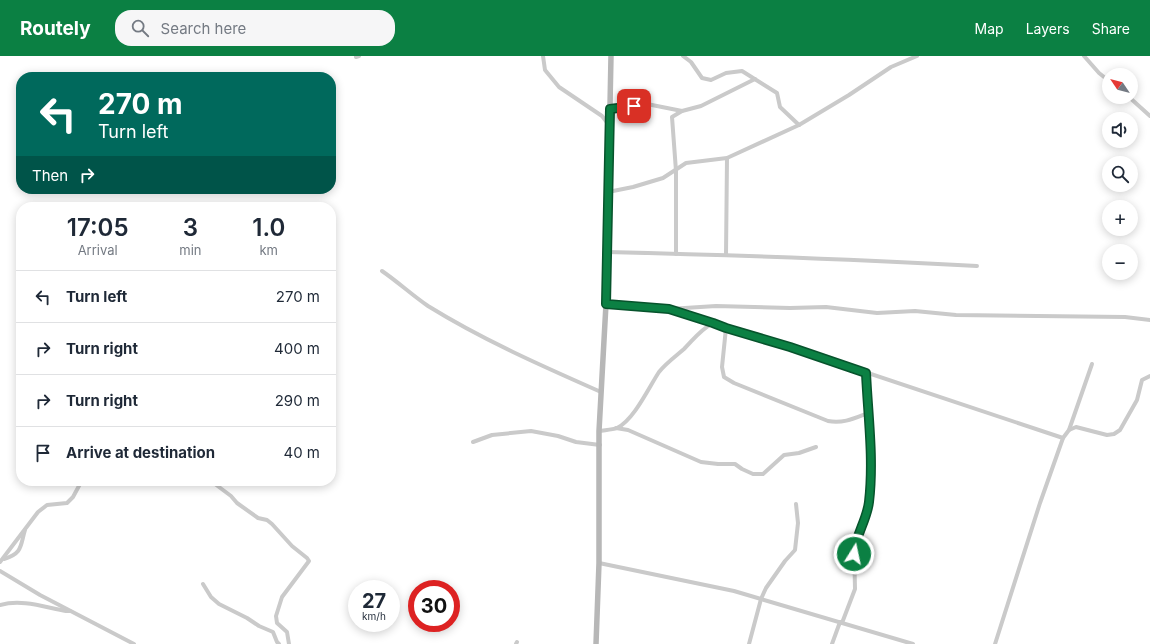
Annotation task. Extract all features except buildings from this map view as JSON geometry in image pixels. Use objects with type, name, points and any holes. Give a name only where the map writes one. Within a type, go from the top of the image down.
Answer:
[{"type":"main road","points":[[596,644],[599,563],[599,431],[606,304],[611,56]]},
{"type":"street","points":[[544,56],[545,70],[559,87],[602,116],[609,125]]},
{"type":"street","points":[[683,56],[691,62],[702,78],[711,80],[726,73],[742,71],[777,93],[780,107],[799,125]]},
{"type":"street","points":[[608,192],[633,187],[663,178],[676,171],[686,163],[727,158],[799,125],[849,95],[891,67],[917,56]]},
{"type":"street","points":[[1084,56],[1102,75]]},
{"type":"street","points":[[676,254],[676,171],[672,117],[682,111],[701,106],[755,79]]},
{"type":"street","points":[[610,109],[647,104],[682,111]]},
{"type":"street","points":[[1137,104],[1150,116]]},
{"type":"street","points":[[726,255],[727,158]]},
{"type":"street","points":[[607,252],[853,259],[977,266]]},
{"type":"street","points":[[382,271],[430,306],[480,336],[601,392]]},
{"type":"street","points":[[606,304],[669,309],[716,306],[790,308],[826,307],[877,312],[915,311],[956,315],[1125,317],[1150,320]]},
{"type":"street","points":[[669,309],[790,347],[1063,438]]},
{"type":"street","points":[[616,428],[627,420],[660,371],[695,336],[704,328],[713,323]]},
{"type":"street","points":[[726,328],[722,367],[724,377],[734,383],[828,421],[837,423],[868,413]]},
{"type":"street","points":[[995,644],[1040,503],[1063,438],[1068,430],[1092,364]]},
{"type":"street","points":[[832,644],[855,589],[854,544],[868,504],[871,472],[866,373]]},
{"type":"street","points":[[1068,430],[1076,427],[1108,435],[1114,434],[1120,430],[1137,400],[1142,380],[1150,376]]},
{"type":"street","points":[[599,431],[616,428],[628,430],[701,462],[735,464],[742,470],[752,474],[763,474],[784,455],[799,454],[816,447]]},
{"type":"street","points":[[473,442],[492,435],[531,431],[558,436],[576,442],[600,445]]},
{"type":"street","points":[[4,559],[26,527],[42,508],[48,505],[67,503],[73,497],[79,486]]},
{"type":"street","points":[[218,486],[231,496],[237,503],[258,518],[267,520],[272,524],[292,546],[309,561],[282,597],[276,616],[277,623],[287,632],[289,644]]},
{"type":"street","points":[[749,644],[761,599],[766,588],[785,561],[795,550],[798,523],[796,504]]},
{"type":"street","points":[[0,562],[19,551],[26,527]]},
{"type":"street","points":[[599,563],[720,588],[913,644]]},
{"type":"street","points":[[0,571],[70,611],[134,644]]},
{"type":"street","points":[[203,584],[211,597],[219,604],[273,632],[279,644]]},
{"type":"street","points":[[0,605],[12,603],[35,604],[70,611]]},
{"type":"route","points":[[634,106],[610,109],[606,304],[669,309],[790,347],[866,373],[871,472],[868,504],[854,544],[854,554]]}]
